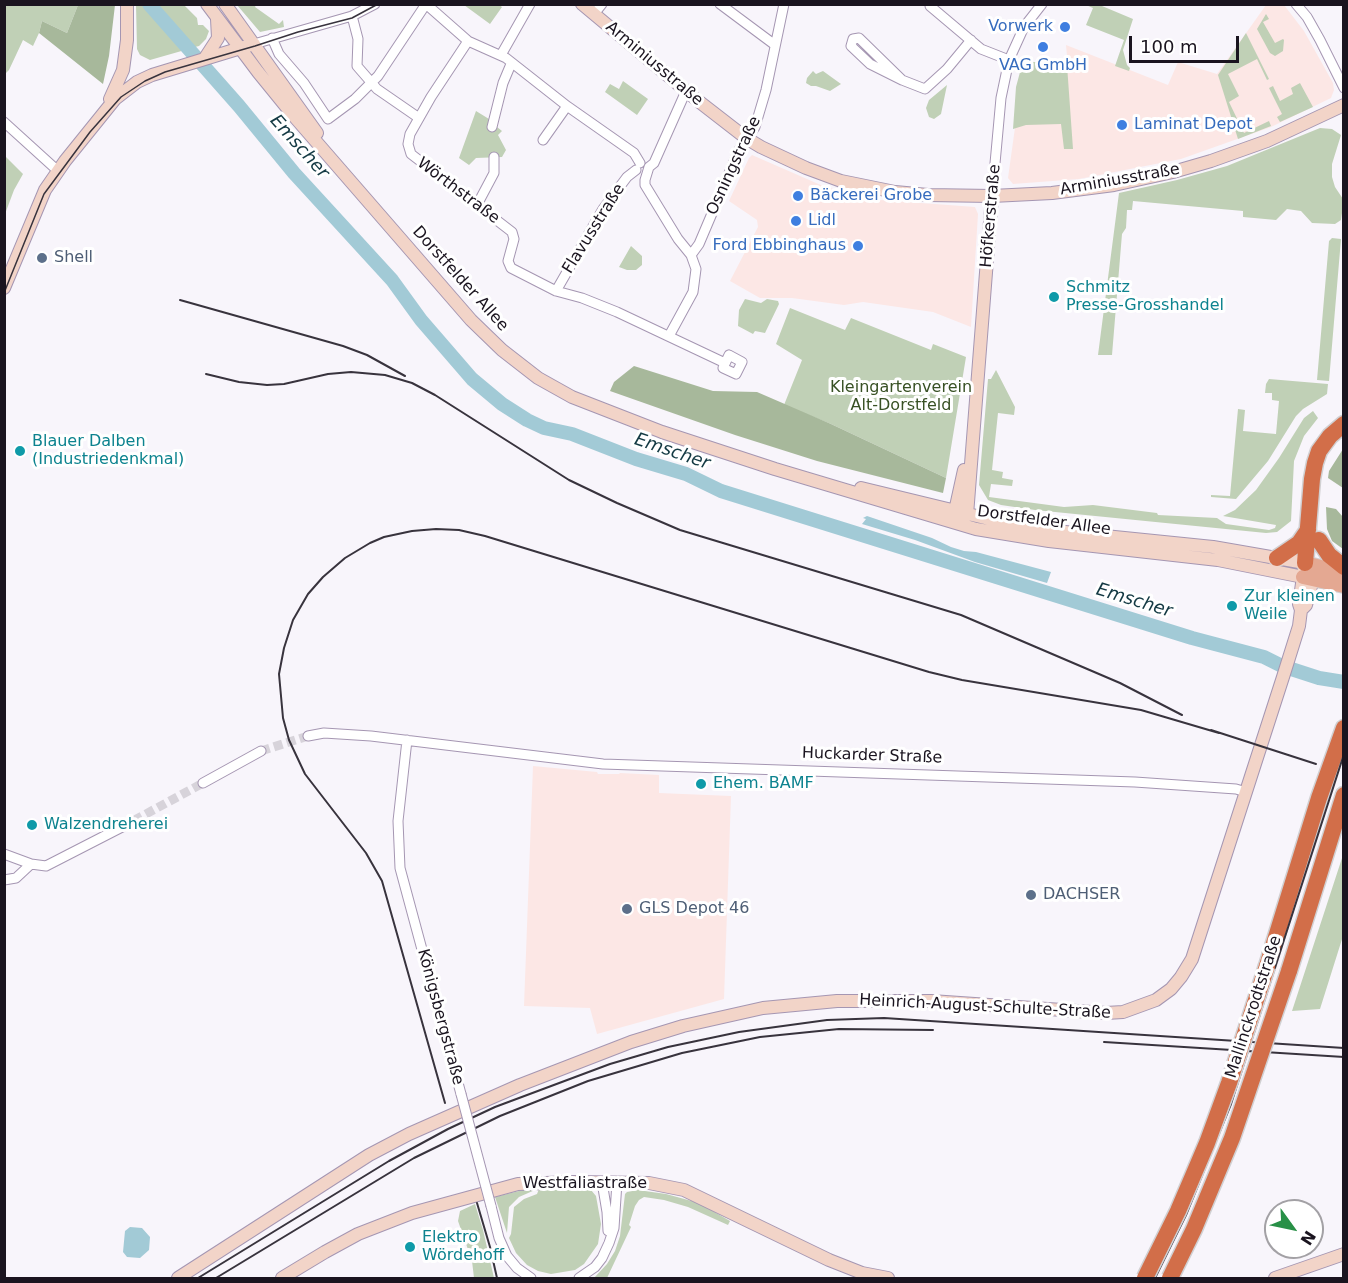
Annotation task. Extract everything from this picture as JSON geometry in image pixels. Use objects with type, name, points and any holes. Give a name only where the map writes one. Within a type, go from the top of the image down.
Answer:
[{"type":"highway","points":[[1344,424],[1330,436],[1319,452],[1311,479],[1314,534],[1329,555],[1344,567]]},
{"type":"highway","points":[[1310,572],[1324,467],[1330,451],[1344,436]]},
{"type":"highway","points":[[1278,558],[1314,534]]},
{"type":"highway","name":"Mallinckrodtstraße","points":[[1145,1278],[1182,1203],[1215,1123],[1319,798],[1344,728]]},
{"type":"highway","name":"Mallinckrodtstraße","points":[[1170,1278],[1232,1138],[1289,971],[1344,795]]},
{"type":"main road","points":[[96,121],[117,88],[123,70],[127,40],[127,4]]},
{"type":"main road","name":"Dorstfelder Allee","points":[[207,4],[293,115],[471,320],[502,350],[538,378],[572,397],[606,412],[775,469],[959,524],[1001,534],[1310,572]]},
{"type":"main road","name":"Dorstfelder Allee","points":[[225,4],[308,118],[339,166]]},
{"type":"main road","name":"Arminiusstraße","points":[[582,4],[598,9],[686,91],[746,138],[769,152],[855,185],[917,194],[992,196],[1081,190],[1113,185],[1211,161],[1267,141],[1344,105]]},
{"type":"main road","points":[[205,58],[217,41],[219,32],[217,18]]},
{"type":"main road","points":[[4,288],[40,199],[58,171],[115,99],[137,82],[173,67],[254,44]]},
{"type":"main road","points":[[123,70],[128,78],[137,82]]},
{"type":"main road","name":"Höfkerstraße","points":[[959,524],[967,448],[972,438],[992,196]]},
{"type":"main road","name":"Dorstfelder Allee","points":[[775,469],[1037,529],[1192,544],[1278,558],[1310,572]]},
{"type":"main road","points":[[1310,572],[1344,573]]},
{"type":"main road","points":[[1310,572],[1344,586]]},
{"type":"main road","points":[[1246,792],[1294,645],[1302,610],[1299,604],[1310,572]]},
{"type":"main road","name":"Heinrich-August-Schulte-Straße","points":[[178,1278],[369,1155],[409,1134],[520,1085],[631,1042],[682,1026],[764,1008],[837,1001],[931,1001],[1106,1013],[1123,1012],[1156,1000],[1171,989],[1192,959],[1246,792]]},
{"type":"main road","name":"Westfaliastraße","points":[[282,1278],[343,1241],[378,1225],[412,1213],[518,1184],[537,1182],[649,1183],[684,1190],[830,1260],[862,1273],[888,1278]]},
{"type":"main road","points":[[1275,1278],[1344,1254]]},
{"type":"street","points":[[254,44],[352,16],[375,4]]},
{"type":"street","points":[[272,38],[279,54],[304,83],[328,119],[372,83],[393,56],[426,4],[468,41],[501,55],[567,106],[634,153],[638,167],[645,163],[647,171],[645,185],[678,239],[691,255],[696,269],[693,292],[669,336]]},
{"type":"street","points":[[501,55],[530,4]]},
{"type":"street","points":[[720,4],[775,45]]},
{"type":"street","name":"Osningstraße","points":[[691,255],[699,244],[721,189],[746,138],[755,127],[784,4]]},
{"type":"street","points":[[932,4],[930,6],[991,54],[1009,60]]},
{"type":"street","name":"Höfkerstraße","points":[[992,196],[1001,98],[1009,60],[1024,27],[1042,4]]},
{"type":"street","points":[[1296,4],[1320,40],[1344,88]]},
{"type":"street","points":[[352,16],[358,39],[356,64],[372,83],[419,118]]},
{"type":"street","points":[[902,80],[859,38],[853,39],[851,46],[870,64],[902,80],[925,89],[947,69],[972,40]]},
{"type":"street","name":"Wörthstraße","points":[[468,41],[419,118],[408,142],[411,154],[513,234],[508,259],[510,267],[556,291],[617,312],[725,363]]},
{"type":"street","points":[[492,127],[502,83],[511,64]]},
{"type":"street","points":[[647,171],[654,163],[686,91]]},
{"type":"street","points":[[543,140],[567,106]]},
{"type":"street","points":[[4,122],[58,171]]},
{"type":"street","points":[[477,205],[494,173],[494,157]]},
{"type":"street","name":"Flavusstraße","points":[[556,291],[603,210],[627,177],[638,167]]},
{"type":"street","name":"Huckarder Straße","points":[[308,736],[324,733],[407,740],[586,763],[1135,782],[1236,789],[1246,792]]},
{"type":"street","name":"Königsbergstraße","points":[[407,740],[398,821],[400,868],[500,1238],[507,1256],[517,1268],[531,1278]]},
{"type":"street","points":[[203,783],[261,752]]},
{"type":"street","points":[[4,854],[31,864],[46,866],[122,827]]},
{"type":"street","points":[[4,880],[16,878],[31,864]]},
{"type":"street","points":[[602,1182],[608,1221],[607,1249]]},
{"type":"street","points":[[579,1278],[595,1268],[607,1249],[614,1228],[617,1182]]},
{"type":"shaded area","points":[[1266,5],[1284,5],[1304,31],[1333,83],[1334,90],[1331,98],[1271,127],[1181,159],[1079,179],[1013,184],[1008,178],[1024,63],[1068,67],[1066,45],[1168,85],[1178,62],[1217,74]]},
{"type":"shaded area","points":[[752,155],[823,186],[867,199],[975,207],[978,214],[971,327],[933,312],[863,302],[844,305],[792,298],[760,298],[730,281],[758,227],[757,220],[729,201]]},
{"type":"shaded area","name":"GLS Depot 46","points":[[533,766],[597,772],[598,774],[659,775],[659,793],[731,796],[724,999],[597,1034],[590,1008],[524,1006]]},
{"type":"green space","points":[[5,5],[78,5],[67,33],[42,21],[33,46],[23,40],[5,74]]},
{"type":"green space","points":[[78,5],[115,5],[103,84],[39,33],[42,21],[67,33]]},
{"type":"green space","points":[[136,5],[147,5],[185,50],[150,60],[140,55],[137,49]]},
{"type":"green space","points":[[153,5],[184,5],[197,18],[198,25],[203,25],[209,31],[206,39],[199,46],[191,48]]},
{"type":"green space","points":[[237,5],[256,5],[255,7],[279,24],[283,20],[284,27],[260,32]]},
{"type":"green space","points":[[464,5],[499,5],[502,7],[490,24]]},
{"type":"green space","points":[[1086,5],[1102,5],[1133,19],[1123,50],[1129,71],[1115,66],[1124,40],[1086,25],[1093,8]]},
{"type":"green space","points":[[1266,14],[1269,19],[1263,22],[1275,43],[1284,40],[1283,51],[1275,56],[1270,53],[1257,29]]},
{"type":"green space","points":[[1246,33],[1269,79],[1267,80],[1257,59],[1228,74],[1239,96],[1229,102],[1244,133],[1269,121],[1271,126],[1238,139],[1218,75]]},
{"type":"green space","points":[[1023,61],[1067,65],[1073,149],[1064,149],[1061,124],[1026,125],[1013,129],[1016,87]]},
{"type":"green space","points":[[813,71],[816,74],[823,71],[841,84],[830,91],[811,86],[806,83]]},
{"type":"green space","points":[[623,81],[648,99],[637,115],[605,92],[610,84],[619,89]]},
{"type":"green space","points":[[1300,83],[1313,107],[1280,122],[1277,117],[1282,114],[1269,88],[1273,86],[1280,101],[1293,94],[1291,88]]},
{"type":"green space","points":[[947,85],[941,114],[934,119],[929,117],[926,108],[929,100]]},
{"type":"green space","points":[[476,111],[489,119],[489,126],[497,127],[502,131],[498,135],[506,150],[502,157],[476,158],[469,165],[459,158]]},
{"type":"green space","points":[[1320,128],[1332,129],[1341,135],[1332,164],[1335,187],[1343,199],[1341,220],[1335,224],[1312,223],[1301,211],[1287,209],[1276,220],[1243,217],[1243,211],[1133,201],[1132,210],[1127,210],[1126,228],[1122,234],[1112,355],[1098,355],[1119,193],[1227,166]]},
{"type":"green space","points":[[5,156],[23,174],[5,214]]},
{"type":"green space","points":[[1332,238],[1341,239],[1329,381],[1317,380],[1329,241]]},
{"type":"green space","points":[[631,246],[642,256],[642,265],[636,270],[619,267]]},
{"type":"green space","points":[[745,299],[761,303],[767,299],[778,301],[779,304],[765,333],[755,331],[753,334],[738,326],[739,310]]},
{"type":"green space","name":"Kleingartenverein Alt-Dorstfeld","points":[[790,308],[845,330],[851,318],[931,350],[933,344],[966,357],[946,478],[831,424],[784,405],[802,360],[776,344]]},
{"type":"green space","points":[[634,366],[713,391],[757,392],[946,478],[943,493],[817,461],[610,391],[614,382]]},
{"type":"green space","points":[[996,370],[1015,407],[1014,415],[998,413],[992,470],[1003,472],[1002,478],[1013,480],[1012,486],[991,484],[989,497],[1064,507],[1093,505],[1157,513],[1158,515],[1217,518],[1226,524],[1269,530],[1275,528],[1276,525],[1223,516],[1235,510],[1256,490],[1304,418],[1313,411],[1318,418],[1304,436],[1294,461],[1291,521],[1277,532],[1266,533],[1035,510],[1001,505],[988,500],[979,485],[988,379],[991,379]]},
{"type":"green space","points":[[1269,379],[1328,384],[1327,394],[1296,416],[1268,461],[1236,499],[1211,497],[1211,495],[1230,496],[1238,409],[1245,410],[1243,431],[1276,434],[1279,401],[1272,400],[1272,393],[1265,393]]},
{"type":"green space","points":[[1343,449],[1343,488],[1328,478],[1329,471]]},
{"type":"green space","points":[[1326,507],[1336,509],[1343,517],[1343,549],[1332,541],[1327,529]]},
{"type":"green space","points":[[1343,855],[1343,936],[1320,1009],[1292,1011]]},
{"type":"green space","points":[[539,1189],[591,1190],[596,1196],[601,1224],[598,1244],[584,1264],[575,1270],[551,1274],[538,1271],[527,1265],[516,1253],[509,1238],[514,1207],[524,1199],[537,1194]]},
{"type":"green space","points":[[523,1190],[535,1190],[519,1197],[509,1207],[507,1233],[495,1197]]},
{"type":"green space","points":[[638,1190],[666,1194],[699,1203],[730,1221],[728,1225],[688,1207],[644,1197],[635,1206],[629,1225],[631,1227],[607,1278],[594,1278],[615,1251],[620,1236],[625,1194]]},
{"type":"green space","points":[[475,1204],[494,1278],[474,1278],[472,1261],[458,1221],[460,1211]]},
{"type":"water","points":[[867,516],[964,551],[976,552],[1051,572],[1047,583],[975,562],[862,524],[866,519],[863,518]]},
{"type":"water","points":[[130,1227],[142,1228],[150,1237],[149,1250],[140,1258],[127,1257],[123,1252],[125,1231]]},
{"type":"waterway","name":"Emscher","points":[[149,4],[239,106],[294,173],[392,280],[421,320],[472,379],[502,404],[527,420],[544,428],[572,434],[636,459],[686,474],[721,491],[1192,638],[1264,657],[1282,666],[1319,678],[1344,682]]},
{"type":"tunnel","points":[[261,751],[308,736]]},
{"type":"tunnel","points":[[122,827],[203,783]]},
{"type":"tram line","points":[[4,293],[44,194],[90,132],[121,97],[145,81],[165,72],[352,18],[378,4]]},
{"type":"railway","points":[[180,300],[343,346],[367,355],[405,376]]},
{"type":"railway","points":[[206,374],[239,382],[267,385],[351,372],[385,375],[412,383],[435,395],[569,480],[617,503],[680,530],[961,615],[1120,683],[1182,715]]},
{"type":"railway","points":[[445,1103],[382,881],[366,853],[305,774],[289,740],[283,718],[279,674],[293,620],[308,594],[323,577],[345,558],[370,543],[384,537],[412,531],[459,530],[929,672],[962,680],[1141,710],[1219,733]]},
{"type":"railway","points":[[1211,730],[1316,764]]},
{"type":"railway","points":[[1155,1278],[1186,1215],[1231,1104],[1344,754]]},
{"type":"railway","points":[[198,1278],[389,1161],[495,1107],[610,1064],[668,1047],[739,1032],[827,1020],[884,1018],[1344,1048]]},
{"type":"railway","points":[[216,1278],[414,1158],[500,1116],[588,1081],[682,1053],[760,1037],[839,1029],[933,1030]]},
{"type":"railway","points":[[1104,1042],[1344,1057]]},
{"type":"railway","points":[[477,1203],[497,1278]]},
{"type":"place","name":"Vorwerk","points":[[1065,27]]},
{"type":"place","name":"VAG GmbH","points":[[1043,47]]},
{"type":"place","name":"Laminat Depot","points":[[1122,125]]},
{"type":"place","name":"Bäckerei Grobe","points":[[798,196]]},
{"type":"place","name":"Lidl","points":[[796,221]]},
{"type":"place","name":"Ford Ebbinghaus","points":[[858,246]]},
{"type":"place","name":"Shell","points":[[42,258]]},
{"type":"place","name":"Schmitz Presse-Grosshandel","points":[[1054,297]]},
{"type":"place","name":"Blauer Dalben (Industriedenkmal)","points":[[20,451]]},
{"type":"place","name":"Zur kleinen Weile","points":[[1232,606]]},
{"type":"place","name":"Ehem. BAMF","points":[[701,784]]},
{"type":"place","name":"Walzendreherei","points":[[32,825]]},
{"type":"place","name":"DACHSER","points":[[1031,895]]},
{"type":"place","name":"GLS Depot 46","points":[[627,909]]},
{"type":"place","name":"Elektro Wördehoff","points":[[410,1247]]}]
